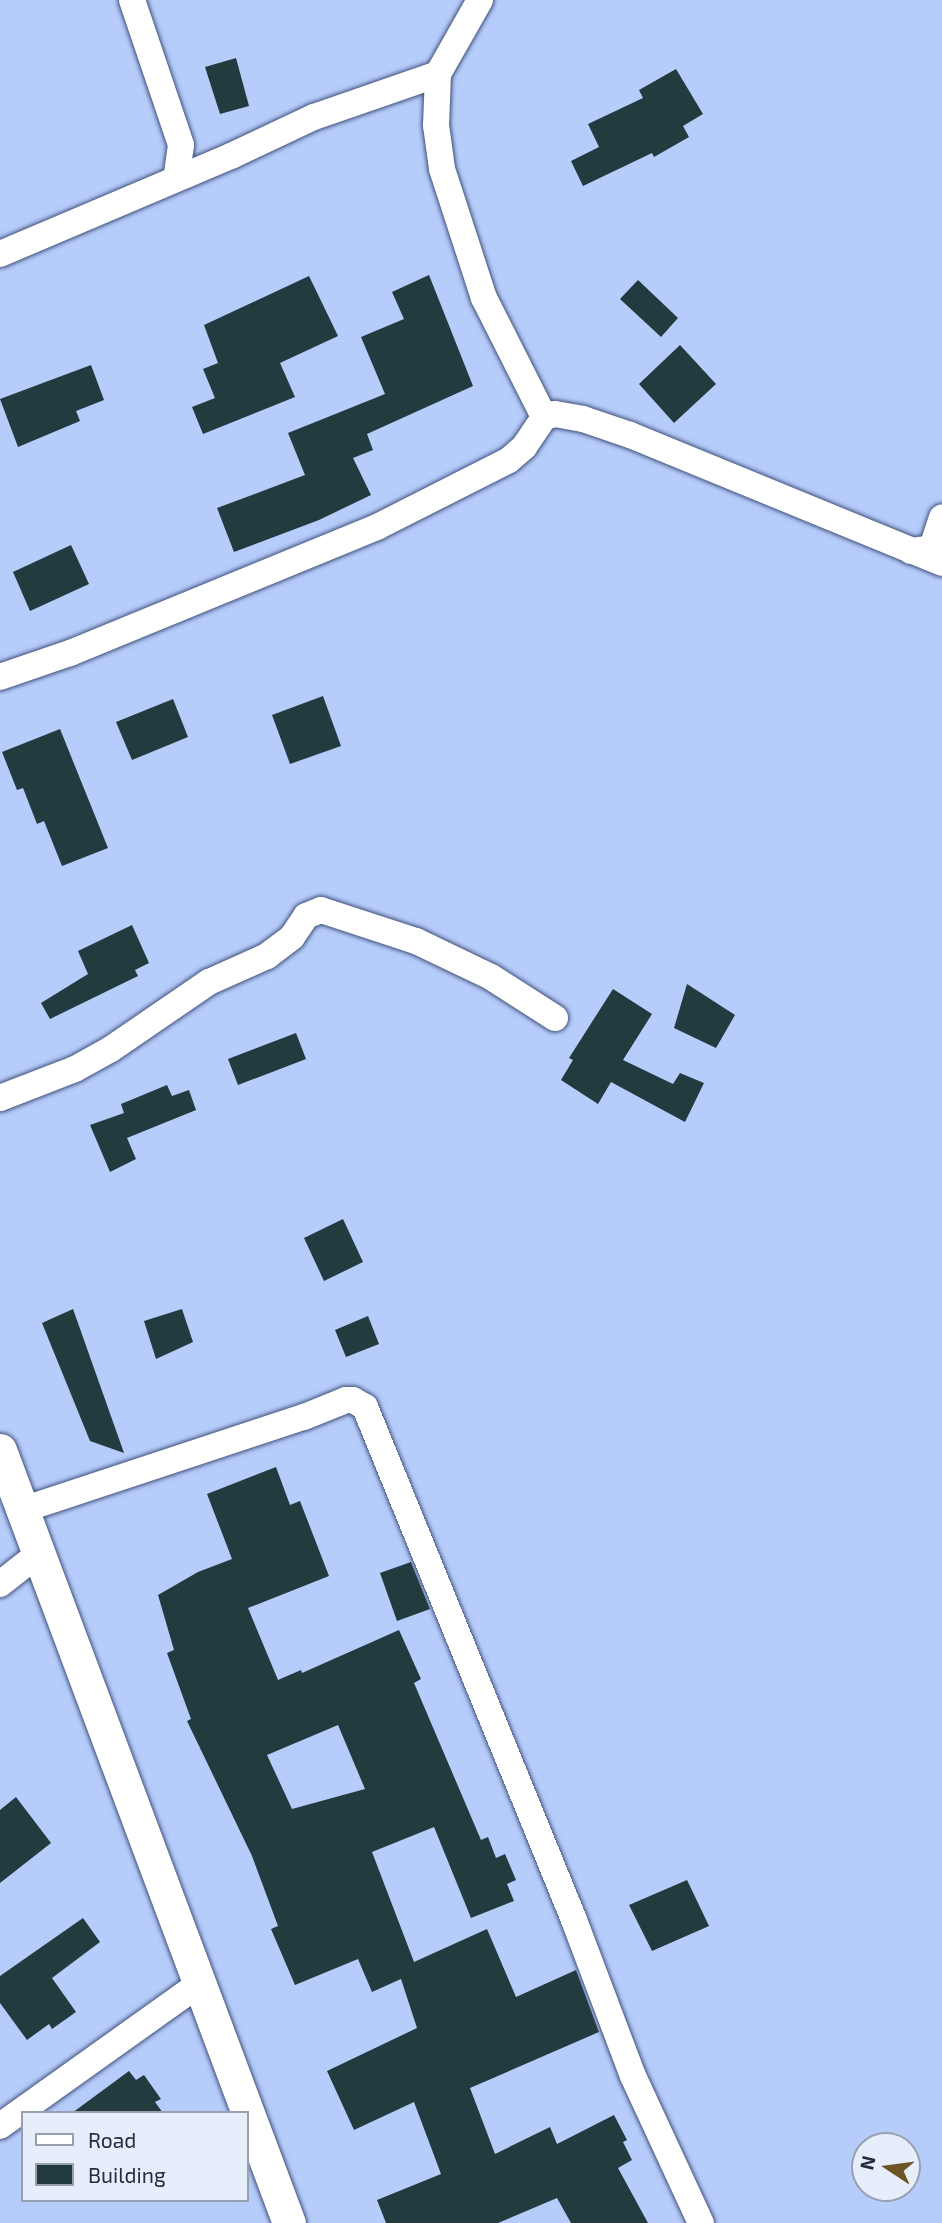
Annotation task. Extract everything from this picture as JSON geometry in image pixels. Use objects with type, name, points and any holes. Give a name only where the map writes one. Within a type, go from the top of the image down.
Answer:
[{"type":"street","points":[[132,0],[181,145],[176,179]]},
{"type":"street","points":[[480,0],[438,75],[436,125],[442,169],[484,298],[544,416]]},
{"type":"street","points":[[0,254],[314,117],[438,75]]},
{"type":"street","points":[[0,677],[70,653],[377,527],[509,460],[524,447],[544,416],[555,414],[583,419],[630,435],[942,564]]},
{"type":"street","points":[[911,551],[932,548],[942,518]]},
{"type":"street","points":[[0,1098],[75,1069],[111,1049],[209,982],[273,952],[292,937],[306,916],[321,910],[416,942],[491,977],[555,1018]]},
{"type":"street","points":[[22,1510],[304,1417],[346,1400],[353,1400],[365,1407],[575,1920],[633,2076],[701,2223]]},
{"type":"street","points":[[0,1450],[246,2111]]},
{"type":"street","points":[[0,1584],[37,1555]]},
{"type":"street","points":[[21,2111],[198,1985]]},
{"type":"street","points":[[0,2126],[21,2111]]},
{"type":"street","points":[[248,2116],[289,2223]]},
{"type":"building","points":[[236,58],[249,106],[220,114],[205,67]]},
{"type":"building","points":[[676,69],[703,114],[683,126],[689,137],[654,157],[652,153],[583,186],[571,161],[599,147],[588,124],[643,98],[639,90]]},
{"type":"building","points":[[429,275],[473,386],[367,434],[373,450],[353,458],[371,495],[319,520],[234,552],[217,508],[305,475],[288,433],[385,394],[361,337],[404,319],[392,292]]},
{"type":"building","points":[[309,276],[338,336],[280,363],[295,397],[203,434],[192,407],[215,398],[203,369],[218,363],[204,325]]},
{"type":"building","points":[[638,280],[678,318],[661,337],[620,299]]},
{"type":"building","points":[[680,345],[716,384],[674,423],[639,384]]},
{"type":"building","points":[[91,365],[104,400],[76,411],[80,421],[18,447],[0,399]]},
{"type":"building","points":[[71,545],[89,584],[30,611],[13,572]]},
{"type":"building","points":[[323,696],[341,746],[290,764],[272,715]]},
{"type":"building","points":[[173,699],[188,737],[132,760],[116,722]]},
{"type":"building","points":[[60,729],[108,848],[62,866],[44,821],[37,824],[23,788],[17,790],[2,752]]},
{"type":"building","points":[[132,925],[149,963],[135,970],[138,976],[50,1019],[41,1003],[88,974],[78,951]]},
{"type":"building","points":[[687,984],[735,1015],[716,1048],[674,1028]]},
{"type":"building","points":[[613,989],[652,1014],[623,1060],[673,1084],[680,1073],[704,1083],[685,1122],[611,1082],[598,1104],[561,1080],[573,1060],[569,1058]]},
{"type":"building","points":[[296,1033],[306,1059],[238,1085],[228,1059]]},
{"type":"building","points":[[167,1085],[172,1096],[189,1090],[196,1110],[127,1138],[136,1159],[110,1172],[90,1125],[124,1113],[121,1104]]},
{"type":"building","points":[[343,1219],[363,1262],[324,1281],[304,1238]]},
{"type":"building","points":[[73,1309],[124,1453],[90,1441],[42,1323]]},
{"type":"building","points":[[182,1309],[193,1342],[156,1359],[144,1321]]},
{"type":"building","points":[[368,1316],[379,1344],[346,1357],[335,1330]]},
{"type":"building","points":[[276,1467],[290,1505],[300,1501],[329,1576],[248,1608],[278,1680],[301,1670],[302,1673],[399,1630],[421,1679],[414,1683],[481,1840],[488,1837],[496,1858],[505,1854],[516,1880],[507,1884],[514,1901],[471,1918],[434,1827],[372,1852],[414,1962],[487,1929],[516,1997],[576,1970],[599,2032],[470,2088],[495,2154],[550,2127],[557,2144],[614,2115],[627,2140],[623,2142],[632,2160],[618,2168],[648,2223],[571,2223],[557,2198],[498,2223],[386,2223],[377,2200],[441,2174],[414,2102],[354,2130],[327,2071],[417,2028],[401,1979],[372,1992],[358,1959],[295,1985],[271,1929],[278,1926],[252,1856],[187,1721],[191,1719],[167,1653],[174,1650],[158,1595],[198,1572],[232,1559],[207,1494]],"holes":[[[338,1725],[365,1789],[292,1809],[267,1755]]]},
{"type":"building","points":[[411,1562],[430,1609],[397,1621],[380,1573]]},
{"type":"building","points":[[16,1797],[51,1843],[0,1883],[0,1810]]},
{"type":"building","points":[[687,1880],[709,1926],[652,1951],[629,1905]]},
{"type":"building","points":[[83,1918],[100,1942],[52,1978],[76,2012],[52,2029],[49,2024],[27,2040],[0,2003],[0,1976]]},
{"type":"building","points":[[129,2071],[136,2080],[144,2075],[161,2099],[155,2102],[162,2111],[75,2111]]}]
